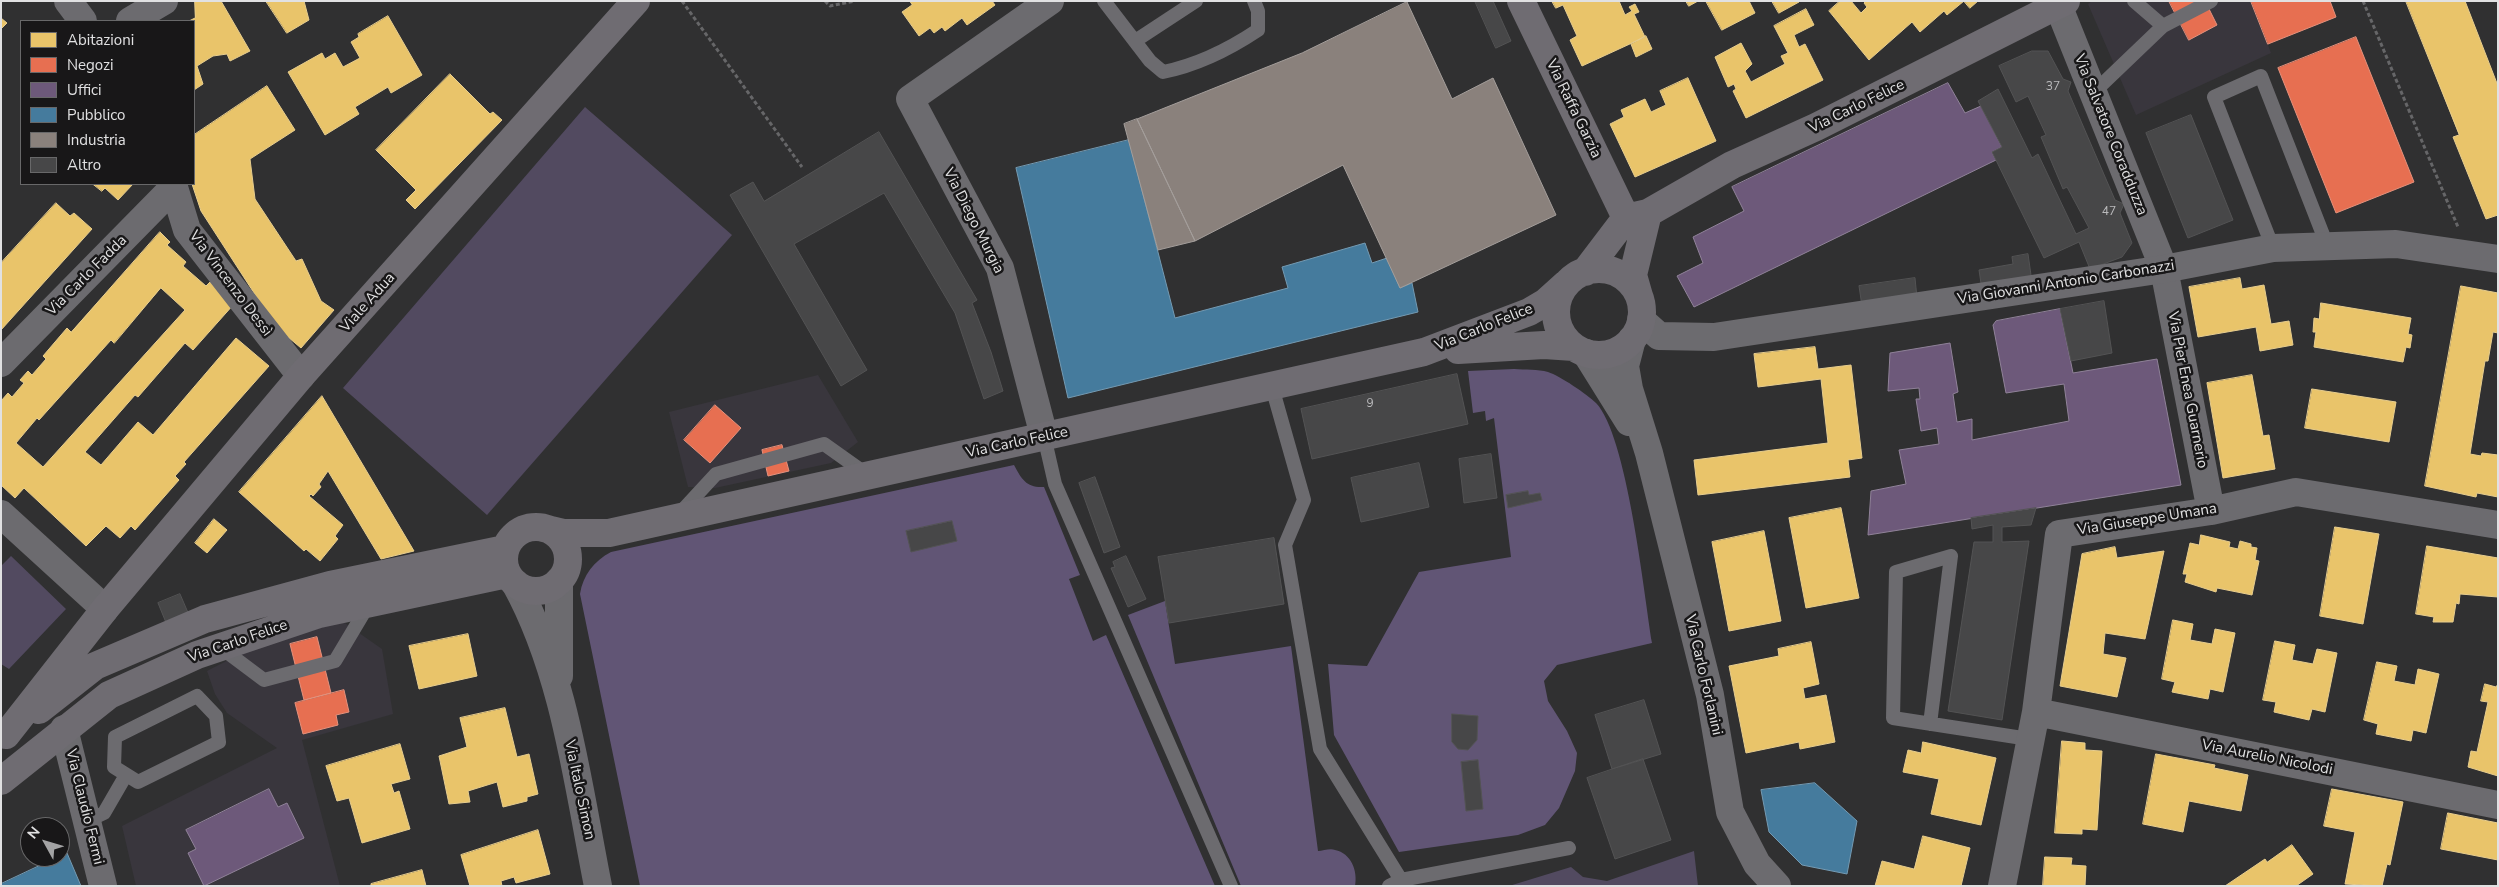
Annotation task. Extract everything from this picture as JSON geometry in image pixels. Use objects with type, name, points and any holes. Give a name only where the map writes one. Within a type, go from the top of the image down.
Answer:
[{"type":"main road","name":"Viale Adua","points":[[4,737],[105,609],[301,376],[636,1]]},
{"type":"main road","name":"Via Raffa Garzia","points":[[1521,1],[1637,215]]},
{"type":"main road","name":"Via Carlo Felice","points":[[543,528],[564,533],[609,533],[1424,352],[1529,312],[1546,302],[1576,278],[1637,215],[1732,165],[1816,127],[2060,3]]},
{"type":"main road","points":[[1637,215],[1633,275],[1637,318],[1611,353],[1598,355],[1580,350],[1560,332],[1556,312],[1559,297],[1576,278],[1598,269],[1611,271],[1623,276],[1632,285],[1637,318]]},
{"type":"main road","name":"Via Carlo Felice","points":[[1424,352],[1544,345],[1580,350]]},
{"type":"main road","points":[[533,527],[543,528],[559,536],[567,553],[564,571],[552,587],[538,591],[523,589],[509,569],[516,533],[533,527]]},
{"type":"main road","name":"Via Carlo Felice","points":[[564,571],[609,533]]},
{"type":"main road","name":"Via Carlo Felice","points":[[1,781],[64,728],[109,695],[197,655],[319,614],[369,604],[509,569]]},
{"type":"main road","name":"Via Carlo Felice","points":[[4,737],[96,666],[205,619],[330,585],[509,569]]},
{"type":"street","points":[[68,1],[81,20]]},
{"type":"street","points":[[132,20],[164,1]]},
{"type":"street","name":"Via Diego Murgia","points":[[1044,436],[1000,268],[910,99],[1050,1]]},
{"type":"street","name":"Via Salvatore Coradduzza","points":[[2060,3],[2093,93],[2164,269]]},
{"type":"street","name":"Via Vincenzo Dessì","points":[[173,186],[187,230],[301,376]]},
{"type":"street","name":"Via Carlo Fadda","points":[[1,363],[173,186]]},
{"type":"street","name":"Via Giovanni Antonio Carbonazzi","points":[[1637,318],[1659,336],[1714,336],[2164,269],[2273,248],[2396,244],[2498,259]]},
{"type":"street","name":"Via Pier Enea Guarnerio","points":[[2164,269],[2211,511]]},
{"type":"street","name":"Via Carlo Forlanini","points":[[1637,318],[1625,366],[1629,389],[1649,453],[1710,695],[1730,812],[1758,864],[1777,886]]},
{"type":"street","name":"Via Carlo Forlanini","points":[[1580,350],[1649,453]]},
{"type":"street","name":"Via Giuseppe Umana","points":[[2002,886],[2029,739],[2036,712],[2060,534],[2211,511],[2296,492],[2498,526]]},
{"type":"street","points":[[1,514],[105,609]]},
{"type":"street","name":"Via Italo Simon","points":[[509,569],[528,608],[559,695],[598,886]]},
{"type":"street","name":"Via Italo Simon","points":[[559,695],[564,571]]},
{"type":"street","name":"Via Aurelio Nicolodi","points":[[2036,712],[2498,805]]},
{"type":"street","name":"Via Claudio Fermi","points":[[64,728],[103,886]]},
{"type":"lane","points":[[1104,1],[1150,61],[1162,72],[1187,67],[1231,48],[1258,30],[1258,10],[1254,1]]},
{"type":"lane","points":[[1135,41],[1196,1]]},
{"type":"lane","points":[[2134,1],[2163,26]]},
{"type":"lane","points":[[2093,93],[2163,26],[2211,1]]},
{"type":"lane","points":[[2273,248],[2214,97],[2260,76],[2327,245]]},
{"type":"lane","points":[[1272,386],[1304,500],[1285,545],[1320,749],[1395,883],[1569,848]]},
{"type":"lane","points":[[1044,436],[1055,484],[1231,886]]},
{"type":"lane","points":[[676,518],[716,474],[824,444],[870,476]]},
{"type":"lane","points":[[1930,724],[1951,556],[1896,572],[1893,718],[1930,724],[2029,739]]},
{"type":"lane","points":[[220,647],[264,680],[335,662],[369,604]]},
{"type":"lane","points":[[198,696],[216,716],[219,742],[138,782],[126,775],[114,767],[115,738],[198,696]]},
{"type":"lane","points":[[87,821],[104,813],[126,775]]},
{"type":"path","points":[[682,1],[802,168]]},
{"type":"path","points":[[825,1],[830,6],[855,1]]},
{"type":"path","points":[[2363,1],[2470,255]]},
{"type":"shaded area","points":[[2092,1],[2251,1],[2271,53],[2136,115],[2088,4]]},
{"type":"shaded area","points":[[585,107],[732,235],[487,515],[343,388]]},
{"type":"shaded area","points":[[1514,369],[1544,371],[1559,377],[1596,403],[1607,420],[1617,447],[1633,516],[1652,643],[1557,665],[1544,681],[1548,701],[1567,731],[1577,753],[1575,771],[1559,808],[1545,825],[1518,835],[1399,852],[1334,735],[1328,664],[1367,666],[1419,572],[1511,557],[1494,418],[1486,421],[1485,411],[1473,413],[1468,371]]},
{"type":"shaded area","points":[[818,375],[858,442],[831,463],[715,488],[688,487],[669,412]]},
{"type":"shaded area","points":[[1014,465],[1026,482],[1033,486],[1044,487],[1080,575],[1069,579],[1093,641],[1106,635],[1215,886],[640,886],[580,594],[581,587],[590,569],[611,552]]},
{"type":"shaded area","points":[[11,556],[66,609],[9,669],[1,664],[1,566]]},
{"type":"shaded area","points":[[1165,601],[1175,664],[1291,646],[1318,851],[1333,849],[1345,855],[1354,869],[1355,886],[1241,886],[1128,615]]},
{"type":"shaded area","points":[[342,621],[382,649],[393,714],[302,740],[340,886],[136,886],[122,826],[277,748],[227,713],[215,694],[207,671],[246,651]]},
{"type":"shaded area","points":[[1694,851],[1698,886],[1509,886],[1571,867],[1583,877],[1607,881]]},
{"type":"building: Abitazioni","points":[[195,1],[221,1],[250,51],[230,61],[227,54],[213,56],[197,66],[203,84],[195,89],[195,20],[191,20],[195,18]]},
{"type":"building: Abitazioni","points":[[266,1],[304,1],[309,20],[287,33]]},
{"type":"building: Abitazioni","points":[[910,1],[992,1],[995,5],[967,25],[962,18],[945,31],[942,27],[934,33],[930,28],[919,36],[902,12],[912,5]]},
{"type":"building: Abitazioni","points":[[1552,1],[1619,1],[1625,15],[1632,11],[1629,7],[1635,4],[1639,12],[1634,14],[1645,37],[1582,66],[1570,40],[1577,36],[1563,5],[1556,8]]},
{"type":"building: Abitazioni","points":[[1686,1],[1698,1],[1689,6]]},
{"type":"building: Abitazioni","points":[[1706,1],[1749,1],[1755,13],[1722,30]]},
{"type":"building: Abitazioni","points":[[1772,1],[1798,1],[1799,2],[1779,13]]},
{"type":"building: Abitazioni","points":[[1840,1],[1851,1],[1861,13],[1867,7],[1864,3],[1866,1],[1964,1],[1947,15],[1944,11],[1920,32],[1912,22],[1869,60],[1829,11]]},
{"type":"building: Abitazioni","points":[[1964,1],[1978,1],[1970,8]]},
{"type":"building: Abitazioni","points":[[2406,1],[2465,1],[2498,86],[2498,215],[2486,219],[2453,137],[2459,135]]},
{"type":"building: Abitazioni","points":[[1806,9],[1814,25],[1794,35],[1799,47],[1805,44],[1823,80],[1746,118],[1733,91],[1736,89],[1734,84],[1728,87],[1715,57],[1741,43],[1752,64],[1745,71],[1751,82],[1785,64],[1781,56],[1788,53],[1774,26]]},
{"type":"building: Abitazioni","points":[[388,16],[422,75],[391,93],[388,87],[355,107],[359,114],[325,135],[288,72],[322,53],[325,59],[335,53],[343,67],[360,58],[351,42],[359,37],[358,34]]},
{"type":"building: Abitazioni","points":[[1,18],[7,23],[1,29]]},
{"type":"building: Abitazioni","points":[[1646,36],[1652,49],[1636,57],[1631,44]]},
{"type":"building: Abitazioni","points":[[450,74],[490,114],[493,112],[502,120],[415,209],[406,200],[416,190],[376,150]]},
{"type":"building: Abitazioni","points":[[1688,78],[1716,141],[1635,177],[1610,124],[1624,117],[1621,110],[1645,99],[1651,112],[1666,105],[1660,91]]},
{"type":"building: Abitazioni","points":[[267,86],[295,130],[250,159],[255,199],[296,261],[302,259],[321,301],[334,310],[301,348],[276,327],[201,211],[192,185],[195,185],[195,134]]},
{"type":"building: Abitazioni","points":[[94,185],[132,185],[118,200],[105,188],[102,191]]},
{"type":"building: Abitazioni","points":[[56,203],[70,216],[74,213],[92,229],[1,330],[1,263]]},
{"type":"building: Abitazioni","points":[[160,232],[170,242],[167,245],[186,262],[183,266],[206,286],[210,282],[234,304],[193,350],[185,343],[138,397],[135,395],[85,452],[101,465],[138,422],[153,435],[236,338],[269,366],[184,462],[186,464],[175,476],[179,480],[135,530],[131,526],[120,538],[106,526],[86,546],[24,488],[15,498],[1,485],[1,401],[8,393],[12,397],[24,383],[20,380],[28,371],[32,375],[46,359],[43,356],[67,328],[71,332]],"holes":[[[161,288],[185,310],[43,467],[16,443],[37,418],[39,420],[111,340],[114,343]]]},
{"type":"building: Abitazioni","points":[[2240,278],[2242,289],[2264,285],[2271,324],[2289,321],[2293,345],[2260,351],[2256,327],[2198,337],[2189,287]]},
{"type":"building: Abitazioni","points":[[2461,286],[2498,293],[2498,333],[2493,332],[2488,361],[2485,361],[2470,454],[2481,456],[2482,453],[2498,455],[2498,497],[2477,493],[2476,497],[2425,486]]},
{"type":"building: Abitazioni","points":[[2321,303],[2411,318],[2408,334],[2412,335],[2410,348],[2406,347],[2403,362],[2314,347],[2316,332],[2313,332],[2314,318],[2319,319]]},
{"type":"building: Abitazioni","points":[[1815,347],[1818,369],[1851,365],[1862,458],[1848,460],[1850,477],[1698,495],[1694,460],[1828,443],[1821,379],[1758,387],[1754,354]]},
{"type":"building: Abitazioni","points":[[2252,375],[2263,436],[2269,435],[2275,469],[2223,478],[2207,383]]},
{"type":"building: Abitazioni","points":[[2312,389],[2396,402],[2389,442],[2305,428]]},
{"type":"building: Abitazioni","points":[[322,396],[414,551],[381,559],[328,471],[319,484],[321,487],[313,496],[311,494],[309,496],[343,525],[335,536],[338,539],[320,561],[306,549],[304,551],[239,492]]},
{"type":"building: Abitazioni","points":[[1841,508],[1859,598],[1806,608],[1789,518]]},
{"type":"building: Abitazioni","points":[[214,519],[227,530],[207,553],[195,543]]},
{"type":"building: Abitazioni","points":[[2335,527],[2379,534],[2363,624],[2320,616]]},
{"type":"building: Abitazioni","points":[[1764,531],[1781,621],[1729,631],[1712,542]]},
{"type":"building: Abitazioni","points":[[2201,535],[2230,542],[2229,547],[2238,549],[2240,541],[2257,548],[2255,560],[2259,561],[2252,595],[2217,588],[2216,592],[2185,582],[2187,574],[2183,574],[2190,543],[2199,545]]},
{"type":"building: Abitazioni","points":[[2427,546],[2498,558],[2498,597],[2460,594],[2459,604],[2456,603],[2453,622],[2433,622],[2434,617],[2416,614]]},
{"type":"building: Abitazioni","points":[[2115,547],[2117,558],[2164,551],[2145,639],[2105,633],[2103,654],[2126,658],[2117,697],[2060,686],[2082,554]]},
{"type":"building: Abitazioni","points":[[2173,620],[2193,624],[2190,640],[2212,644],[2215,629],[2235,633],[2223,692],[2210,689],[2208,699],[2172,692],[2175,682],[2162,679]]},
{"type":"building: Abitazioni","points":[[468,634],[477,676],[419,689],[409,646]]},
{"type":"building: Abitazioni","points":[[2275,641],[2295,645],[2292,660],[2313,664],[2317,649],[2337,653],[2325,712],[2312,709],[2309,720],[2274,712],[2276,702],[2263,700]]},
{"type":"building: Abitazioni","points":[[1811,642],[1819,684],[1803,688],[1805,699],[1826,695],[1835,742],[1800,749],[1799,742],[1746,753],[1729,666],[1779,656],[1778,649]]},
{"type":"building: Abitazioni","points":[[2377,662],[2397,666],[2394,681],[2415,685],[2418,669],[2439,674],[2426,733],[2413,730],[2411,741],[2376,734],[2378,724],[2364,720]]},
{"type":"building: Abitazioni","points":[[2485,684],[2496,687],[2498,684],[2498,776],[2468,767],[2471,751],[2477,752],[2488,702],[2481,701]]},
{"type":"building: Abitazioni","points":[[505,708],[517,757],[529,754],[538,794],[527,797],[527,801],[503,807],[497,782],[468,791],[470,802],[449,804],[439,756],[467,747],[460,718]]},
{"type":"building: Abitazioni","points":[[2062,741],[2085,743],[2085,750],[2102,751],[2097,830],[2082,829],[2082,834],[2055,833]]},
{"type":"building: Abitazioni","points":[[1923,742],[1996,758],[1981,825],[1931,814],[1939,779],[1903,772],[1908,750],[1921,753]]},
{"type":"building: Abitazioni","points":[[400,744],[410,779],[391,784],[394,793],[399,791],[410,829],[362,843],[349,798],[337,801],[326,766]]},
{"type":"building: Abitazioni","points":[[2156,754],[2215,765],[2214,768],[2248,775],[2241,811],[2189,801],[2183,832],[2143,824]]},
{"type":"building: Abitazioni","points":[[2332,789],[2403,802],[2390,865],[2387,864],[2382,886],[2345,884],[2355,832],[2324,826]]},
{"type":"building: Abitazioni","points":[[2448,813],[2498,823],[2498,860],[2441,849]]},
{"type":"building: Abitazioni","points":[[538,830],[550,874],[516,883],[514,877],[501,881],[502,886],[470,886],[461,855]]},
{"type":"building: Abitazioni","points":[[1923,836],[1970,848],[1961,886],[1875,886],[1882,861],[1914,869]]},
{"type":"building: Abitazioni","points":[[2292,845],[2313,874],[2296,886],[2225,886],[2265,859],[2267,862]]},
{"type":"building: Abitazioni","points":[[2045,857],[2072,858],[2071,865],[2086,866],[2085,886],[2043,886]]},
{"type":"building: Abitazioni","points":[[422,870],[426,886],[371,886],[371,884]]},
{"type":"building: Negozi","points":[[2169,1],[2205,1],[2217,25],[2189,40]]},
{"type":"building: Negozi","points":[[2251,1],[2330,1],[2336,17],[2268,44]]},
{"type":"building: Negozi","points":[[2356,37],[2414,182],[2336,213],[2278,68]]},
{"type":"building: Negozi","points":[[715,405],[741,428],[710,463],[684,440]]},
{"type":"building: Negozi","points":[[782,445],[789,471],[768,476],[762,450]]},
{"type":"building: Negozi","points":[[317,637],[331,693],[304,700],[290,644]]},
{"type":"building: Negozi","points":[[344,690],[349,712],[336,715],[338,725],[303,734],[295,703]]},
{"type":"building: Uffici","points":[[1948,83],[1965,113],[1981,106],[2002,147],[1992,152],[1996,160],[1694,307],[1677,276],[1703,263],[1693,237],[1744,211],[1732,187]]},
{"type":"building: Uffici","points":[[2060,309],[2073,373],[2157,359],[2181,485],[1868,535],[1871,491],[1906,484],[1899,450],[1939,444],[1937,428],[1921,431],[1916,399],[1920,399],[1919,388],[1888,391],[1890,353],[1950,343],[1958,392],[1953,394],[1957,422],[1972,419],[1972,440],[2069,421],[2064,384],[2006,393],[1993,325],[1996,321]]},
{"type":"building: Uffici","points":[[269,789],[278,807],[287,803],[304,838],[204,886],[188,853],[196,849],[186,830]]},
{"type":"building: Pubblico","points":[[1129,140],[1175,318],[1288,288],[1282,267],[1365,243],[1372,263],[1387,258],[1400,288],[1412,283],[1418,312],[1068,398],[1016,168]]},
{"type":"building: Pubblico","points":[[1815,783],[1857,821],[1847,874],[1802,865],[1769,832],[1761,790]]},
{"type":"building: Pubblico","points":[[70,860],[81,886],[1,886],[1,884],[37,867],[70,867]]},
{"type":"building: Industria","points":[[1407,2],[1452,99],[1493,78],[1556,215],[1400,288],[1343,165],[1195,241],[1137,119],[1302,53]]},
{"type":"building: Industria","points":[[1137,119],[1195,241],[1158,250],[1124,124]]},
{"type":"building: Altro","points":[[1475,1],[1493,1],[1511,41],[1496,48]]},
{"type":"building: Altro","points":[[2032,51],[2048,51],[2063,79],[2071,82],[2068,91],[2115,200],[2124,204],[2120,213],[2132,243],[2122,257],[2090,269],[2079,242],[2044,258],[1992,152],[2002,147],[1978,101],[1998,89],[2032,158],[2038,154],[2076,234],[2089,228],[2067,187],[2063,189],[2041,137],[2046,135],[2028,96],[2016,102],[1999,66]]},
{"type":"building: Altro","points":[[2191,115],[2233,220],[2188,238],[2146,133]]},
{"type":"building: Altro","points":[[879,132],[977,300],[972,303],[991,352],[1003,391],[984,399],[955,313],[884,193],[794,244],[867,370],[841,386],[730,195],[753,182],[764,201]]},
{"type":"building: Altro","points":[[2028,254],[2032,282],[1982,290],[1979,270],[2013,264],[2012,257]]},
{"type":"building: Altro","points":[[1915,278],[1917,298],[1862,306],[1859,286]]},
{"type":"building: Altro","points":[[2104,301],[2112,353],[2071,361],[2060,309]]},
{"type":"building: Altro","points":[[1457,374],[1468,424],[1312,459],[1301,409]]},
{"type":"building: Altro","points":[[1491,454],[1497,498],[1464,503],[1459,459]]},
{"type":"building: Altro","points":[[1419,463],[1429,507],[1361,522],[1351,478]]},
{"type":"building: Altro","points":[[1095,477],[1120,547],[1104,553],[1079,483]]},
{"type":"building: Altro","points":[[1528,491],[1529,495],[1540,493],[1542,500],[1508,508],[1506,495]]},
{"type":"building: Altro","points":[[2036,508],[2031,525],[2002,527],[2002,542],[2029,541],[2002,720],[1948,711],[1974,542],[1993,542],[1993,525],[1972,529],[1971,518]]},
{"type":"building: Altro","points":[[952,521],[957,541],[911,552],[906,531]]},
{"type":"building: Altro","points":[[1274,538],[1284,604],[1169,623],[1158,557]]},
{"type":"building: Altro","points":[[1126,556],[1146,599],[1128,607],[1111,568],[1115,567],[1113,562]]},
{"type":"building: Altro","points":[[180,594],[189,615],[167,625],[158,603]]},
{"type":"building: Altro","points":[[1644,700],[1661,754],[1612,769],[1595,715]]},
{"type":"building: Altro","points":[[1452,714],[1478,716],[1477,740],[1468,750],[1458,749],[1452,742]]},
{"type":"building: Altro","points":[[1643,759],[1671,840],[1615,859],[1587,778]]},
{"type":"building: Altro","points":[[1478,760],[1483,809],[1466,811],[1461,762]]}]
